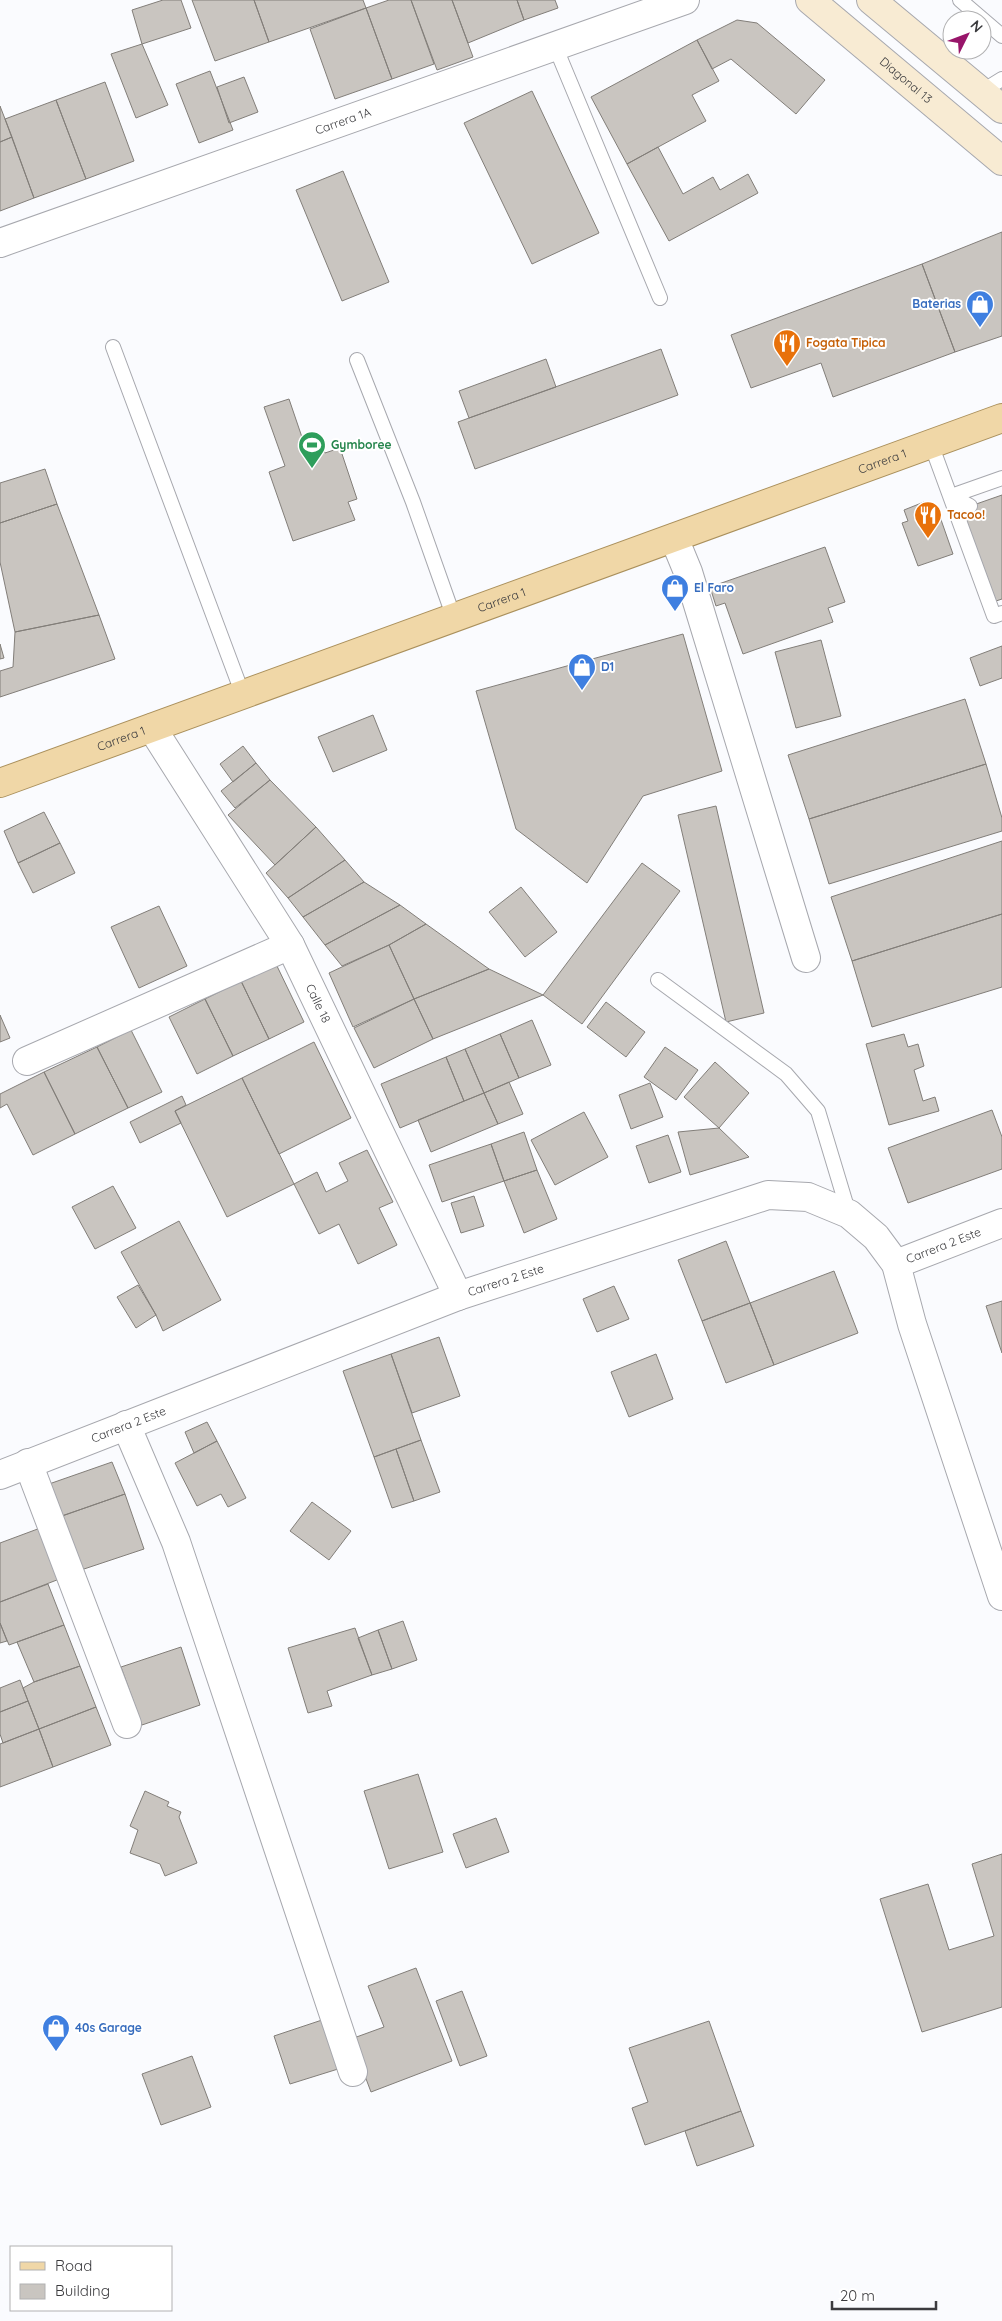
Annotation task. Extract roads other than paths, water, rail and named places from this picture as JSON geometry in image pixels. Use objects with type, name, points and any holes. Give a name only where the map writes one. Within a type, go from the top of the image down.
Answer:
[{"type":"main road","name":"Diagonal 13","points":[[810,0],[1002,161]]},
{"type":"main road","points":[[871,0],[991,86],[1002,110]]},
{"type":"main road","name":"Carrera 1","points":[[0,783],[1002,418]]},
{"type":"street","name":"Carrera 1A","points":[[0,243],[685,0]]},
{"type":"street","points":[[674,538],[688,572],[806,958]]},
{"type":"street","name":"Calle 18","points":[[152,728],[290,945],[458,1296]]},
{"type":"street","points":[[27,1061],[290,945]]},
{"type":"street","name":"Carrera 2 Este","points":[[0,1475],[458,1296],[768,1195],[808,1197],[849,1214],[876,1237],[896,1264],[1002,1223]]},
{"type":"street","points":[[896,1264],[912,1324],[1002,1596]]},
{"type":"street","points":[[126,1425],[176,1542],[353,2072]]},
{"type":"street","points":[[28,1463],[127,1724]]},
{"type":"lane","points":[[960,0],[1002,36]]},
{"type":"lane","points":[[555,46],[660,298]]},
{"type":"lane","points":[[113,347],[243,694]]},
{"type":"lane","points":[[357,360],[414,502],[454,618]]},
{"type":"lane","points":[[932,444],[975,553],[994,616],[1002,613]]},
{"type":"lane","points":[[951,496],[1002,478]]},
{"type":"lane","points":[[951,496],[970,506]]},
{"type":"lane","points":[[658,980],[786,1074],[818,1111],[849,1214]]},
{"type":"place","name":"Baterias","points":[[980,328]]},
{"type":"place","name":"Fogata Tipica","points":[[787,367]]},
{"type":"place","name":"Gymboree","points":[[312,469]]},
{"type":"place","name":"Tacoo!","points":[[928,539]]},
{"type":"place","name":"El Faro","points":[[675,612]]},
{"type":"place","name":"D1","points":[[582,691]]},
{"type":"place","name":"40s Garage","points":[[56,2052]]}]
